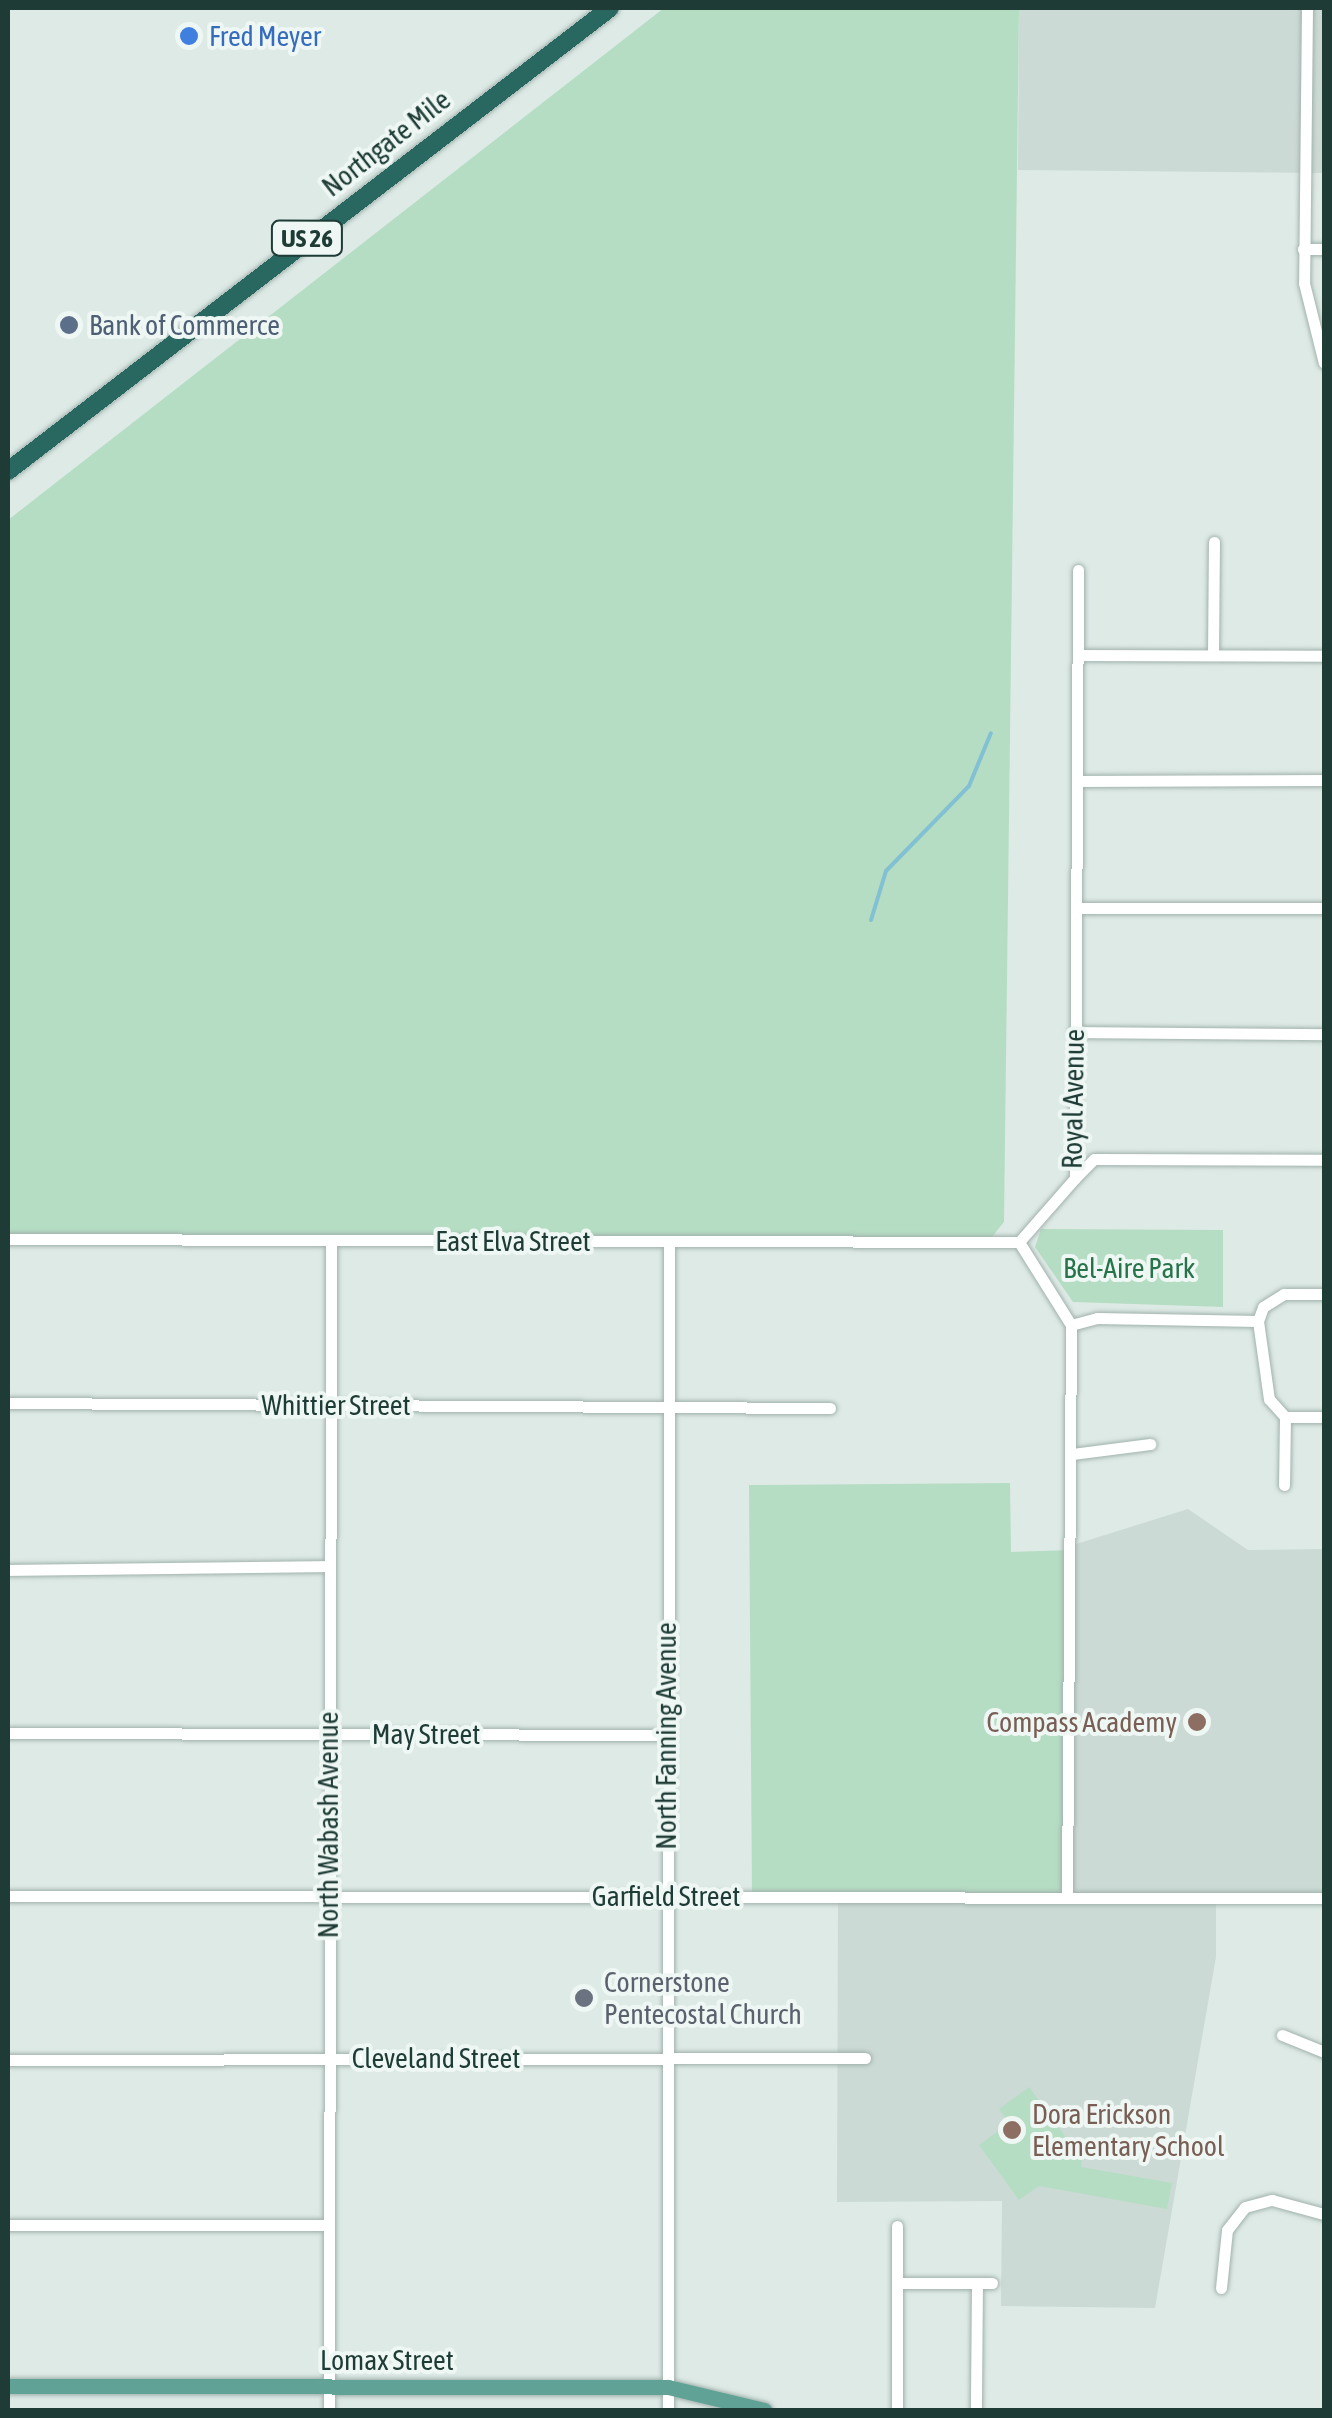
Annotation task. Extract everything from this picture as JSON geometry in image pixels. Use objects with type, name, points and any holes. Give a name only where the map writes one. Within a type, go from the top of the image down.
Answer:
[{"type":"highway","name":"Northgate Mile","points":[[8,471],[610,8]]},
{"type":"main road","name":"Lomax Street","points":[[8,2386],[668,2387],[764,2410]]},
{"type":"street","points":[[1307,8],[1303,249],[1308,309],[1324,363]]},
{"type":"street","points":[[1303,249],[1324,249]]},
{"type":"street","points":[[1213,655],[1214,542]]},
{"type":"street","name":"Royal Avenue","points":[[1019,1242],[1075,1178],[1078,570]]},
{"type":"street","points":[[1079,654],[1324,656]]},
{"type":"street","points":[[1078,781],[1324,780]]},
{"type":"street","points":[[1076,908],[1324,908]]},
{"type":"street","points":[[1074,1032],[1324,1034]]},
{"type":"street","points":[[1075,1178],[1094,1159],[1324,1160]]},
{"type":"street","name":"East Elva Street","points":[[8,1239],[1019,1242]]},
{"type":"street","name":"North Wabash Avenue","points":[[329,2410],[331,1240]]},
{"type":"street","name":"North Fanning Avenue","points":[[668,1242],[668,2410]]},
{"type":"street","points":[[1019,1242],[1071,1325],[1067,1894]]},
{"type":"street","points":[[1284,1485],[1285,1416],[1269,1399],[1258,1321],[1263,1307],[1284,1294],[1324,1294]]},
{"type":"street","points":[[1071,1325],[1097,1318],[1258,1321]]},
{"type":"street","name":"Whittier Street","points":[[8,1402],[830,1408]]},
{"type":"street","points":[[1285,1416],[1324,1417]]},
{"type":"street","points":[[1072,1454],[1150,1444]]},
{"type":"street","points":[[8,1570],[328,1566]]},
{"type":"street","name":"May Street","points":[[8,1732],[665,1735]]},
{"type":"street","name":"Garfield Street","points":[[8,1896],[1067,1894],[1324,1898]]},
{"type":"street","points":[[1282,2035],[1324,2052]]},
{"type":"street","name":"Cleveland Street","points":[[8,2060],[865,2058]]},
{"type":"street","points":[[1221,2288],[1227,2230],[1245,2207],[1272,2200],[1324,2214]]},
{"type":"street","points":[[8,2225],[329,2224]]},
{"type":"street","points":[[896,2410],[897,2226]]},
{"type":"street","points":[[897,2283],[992,2283]]},
{"type":"street","points":[[976,2283],[976,2410]]},
{"type":"shaded area","points":[[1019,8],[1324,8],[1324,173],[1018,170]]},
{"type":"shaded area","points":[[1188,1509],[1248,1550],[1324,1549],[1324,1898],[1216,1896],[1216,1957],[1155,2308],[1001,2306],[1002,2201],[837,2202],[838,1895],[1073,1545]]},
{"type":"green space","points":[[664,8],[1019,8],[1004,1222],[987,1243],[8,1239],[8,520]]},
{"type":"green space","name":"Bel-Aire Park","points":[[1041,1229],[1223,1230],[1223,1307],[1073,1302],[1035,1247]]},
{"type":"green space","points":[[1010,1483],[1011,1552],[1073,1550],[1067,1894],[752,1896],[749,1485]]},
{"type":"green space","points":[[1029,2087],[1082,2159],[1081,2167],[1172,2183],[1167,2209],[1039,2186],[1019,2200],[979,2145],[1009,2123],[999,2109]]},
{"type":"waterway","points":[[871,920],[886,871],[969,786],[991,733]]},
{"type":"place","name":"Fred Meyer","points":[[189,36]]},
{"type":"place","name":"Bank of Commerce","points":[[69,325]]},
{"type":"place","name":"Compass Academy","points":[[1197,1722]]},
{"type":"place","name":"Cornerstone Pentecostal Church","points":[[584,1998]]},
{"type":"place","name":"Dora Erickson Elementary School","points":[[1012,2130]]}]
